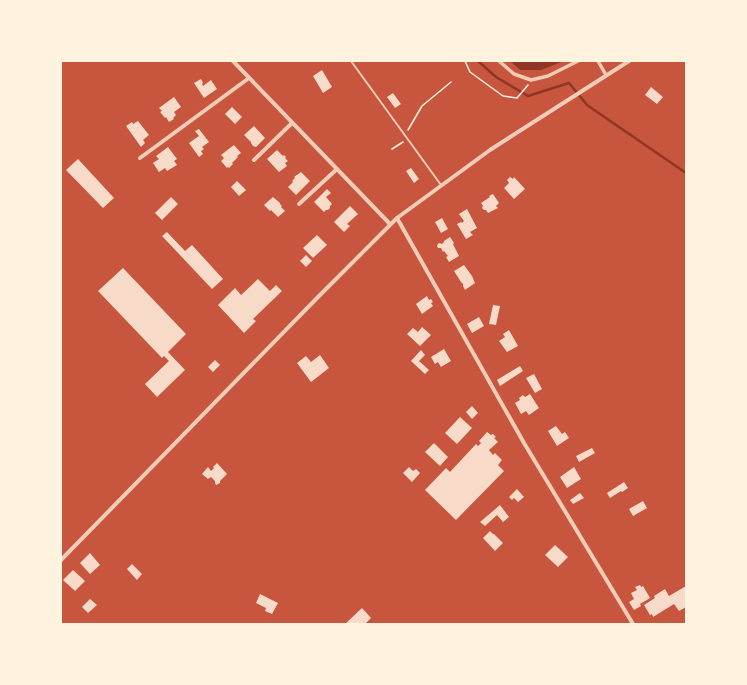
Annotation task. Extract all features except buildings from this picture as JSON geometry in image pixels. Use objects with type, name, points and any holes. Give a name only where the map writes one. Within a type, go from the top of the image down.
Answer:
[{"type":"street","points":[[233,61],[390,224]]},
{"type":"street","points":[[500,61],[514,74],[531,80],[548,76],[578,61]]},
{"type":"street","points":[[598,61],[606,75]]},
{"type":"street","points":[[61,560],[390,224],[490,150],[629,61]]},
{"type":"street","points":[[140,158],[249,78]]},
{"type":"street","points":[[254,160],[292,123]]},
{"type":"street","points":[[299,204],[337,169]]},
{"type":"street","points":[[397,218],[524,443],[633,624]]},
{"type":"lane","points":[[351,61],[442,185]]},
{"type":"path","points":[[465,61],[470,72],[503,96],[517,98],[525,88]]},
{"type":"path","points":[[406,135],[422,106],[451,82]]},
{"type":"path","points":[[392,149],[408,138]]},
{"type":"shaded area","points":[[510,61],[564,61],[541,70],[520,70]]},
{"type":"waterway","points":[[478,61],[496,77],[528,96],[569,83],[587,105],[686,173]]}]
